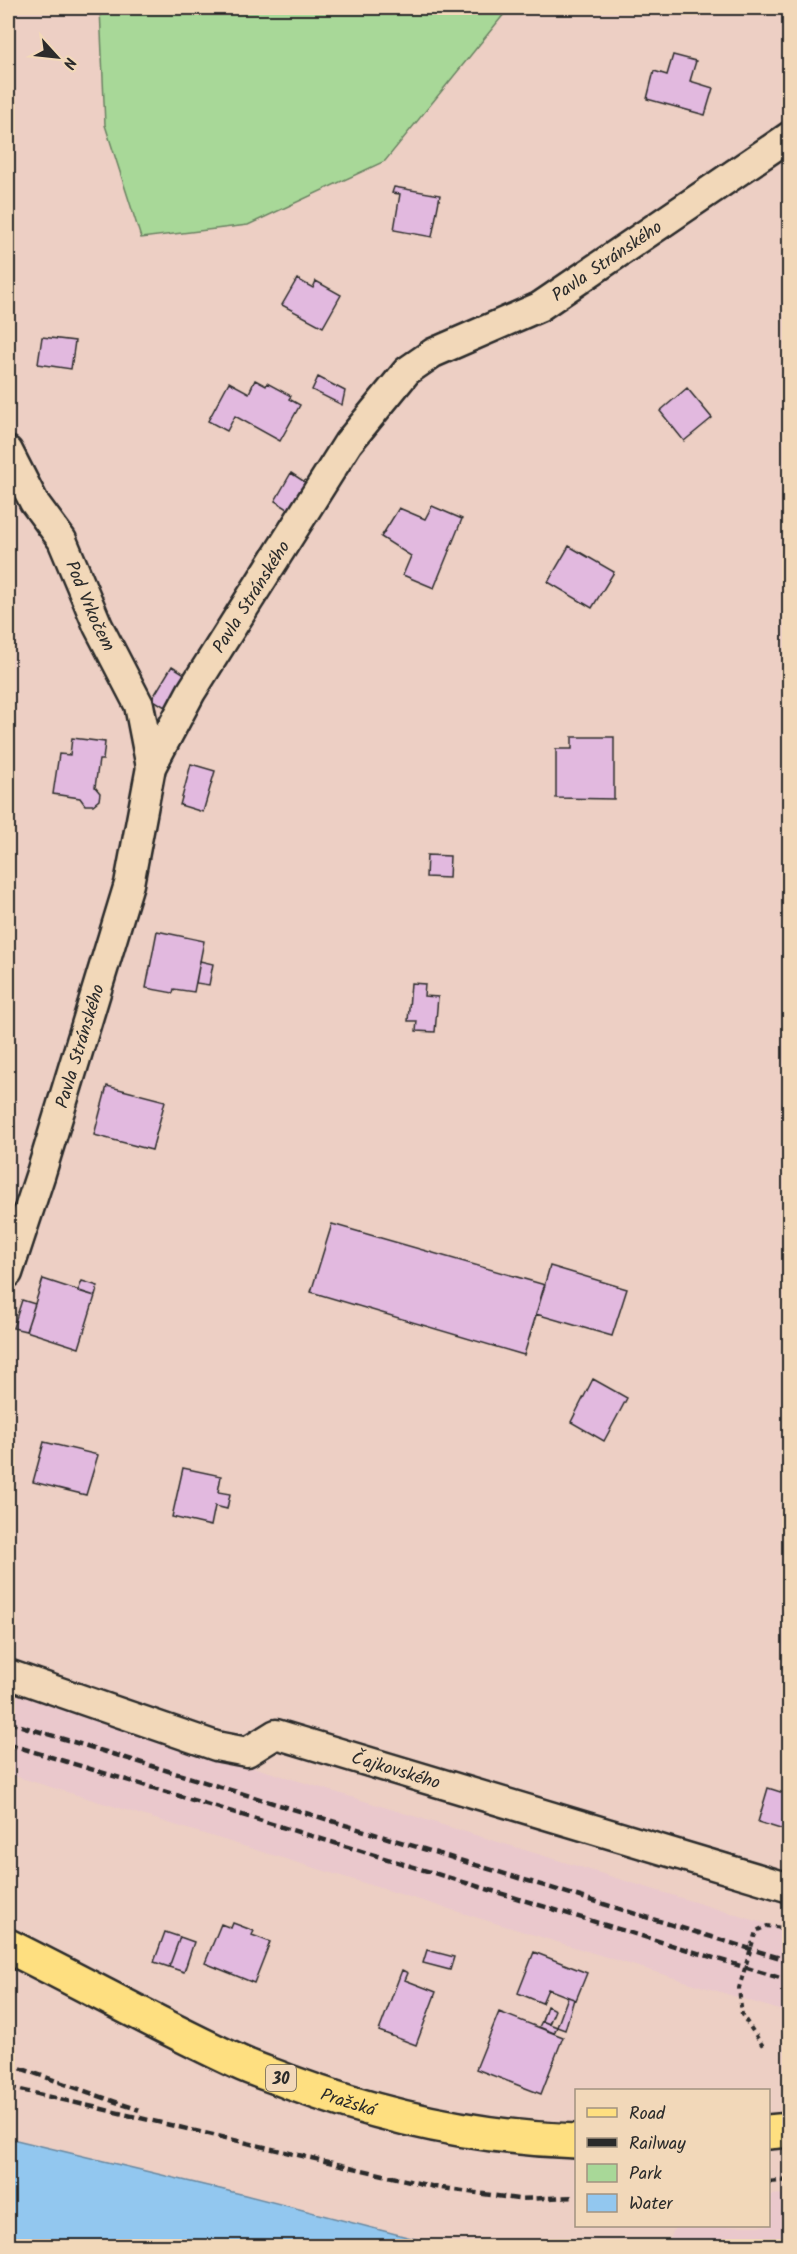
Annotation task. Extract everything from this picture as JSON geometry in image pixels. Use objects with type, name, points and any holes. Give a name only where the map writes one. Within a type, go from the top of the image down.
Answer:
[{"type":"main road","name":"Pražská","points":[[8,1946],[240,2063],[307,2088],[377,2112],[466,2132],[540,2140],[575,2141]]},
{"type":"main road","points":[[770,2132],[789,2130]]},
{"type":"street","name":"Pavla Stránského","points":[[8,1273],[41,1173],[129,884],[151,767],[191,692],[348,443],[407,371],[433,354],[539,307],[789,136]]},
{"type":"street","name":"Pod Vrkočem","points":[[8,451],[34,502],[62,540],[98,626],[139,705],[151,767]]},
{"type":"street","name":"Čajkovského","points":[[8,1674],[216,1746],[247,1752],[276,1734],[789,1888]]},
{"type":"path","points":[[763,2046],[742,2014],[739,1988],[756,1931],[767,1926],[789,1929]]},
{"type":"shaded area","points":[[8,1692],[789,1931],[789,2013],[8,1774]]},
{"type":"shaded area","points":[[789,2194],[789,2246],[668,2246],[675,2227],[770,2227],[770,2195]]},
{"type":"green space","points":[[100,8],[509,8],[385,161],[248,225],[141,238],[105,125]]},
{"type":"water","points":[[8,2138],[245,2195],[442,2246],[8,2246]]},
{"type":"building","points":[[673,55],[696,61],[690,81],[713,88],[705,115],[647,99],[654,71],[667,75]]},
{"type":"building","points":[[394,187],[440,195],[432,237],[394,230],[400,194],[392,193]]},
{"type":"building","points":[[297,279],[313,288],[316,281],[341,295],[323,327],[282,305]]},
{"type":"building","points":[[42,337],[75,341],[71,369],[38,364]]},
{"type":"building","points":[[318,377],[345,391],[342,405],[312,390]]},
{"type":"building","points":[[255,380],[266,386],[267,383],[291,396],[289,399],[300,405],[280,441],[235,416],[227,431],[208,421],[229,382],[249,393]]},
{"type":"building","points":[[687,388],[712,418],[684,441],[660,411]]},
{"type":"building","points":[[291,473],[308,484],[291,511],[275,501]]},
{"type":"building","points":[[432,506],[462,519],[434,588],[403,575],[411,556],[381,537],[399,508],[425,519]]},
{"type":"building","points":[[569,546],[614,572],[592,608],[548,582]]},
{"type":"building","points":[[172,666],[188,676],[168,709],[152,699]]},
{"type":"building","points":[[572,737],[614,737],[614,799],[556,798],[556,749],[572,749]]},
{"type":"building","points":[[72,738],[105,742],[103,760],[99,760],[95,787],[100,793],[99,800],[93,805],[85,805],[80,798],[53,794],[59,754],[70,755]]},
{"type":"building","points":[[191,764],[215,771],[203,812],[180,805]]},
{"type":"building","points":[[427,855],[450,856],[449,878],[426,877]]},
{"type":"building","points":[[157,931],[204,941],[194,992],[174,989],[173,993],[146,988]]},
{"type":"building","points":[[200,961],[213,964],[209,985],[196,983]]},
{"type":"building","points":[[411,983],[425,984],[424,996],[438,997],[435,1032],[416,1031],[417,1021],[408,1021]]},
{"type":"building","points":[[107,1086],[165,1101],[152,1150],[94,1135]]},
{"type":"building","points":[[332,1224],[545,1285],[524,1355],[311,1292]]},
{"type":"building","points":[[550,1266],[627,1289],[612,1336],[536,1314]]},
{"type":"building","points":[[43,1279],[95,1296],[79,1348],[26,1331]]},
{"type":"building","points":[[82,1281],[98,1286],[95,1296],[78,1291]]},
{"type":"building","points":[[22,1300],[35,1304],[26,1331],[13,1328]]},
{"type":"building","points":[[593,1379],[627,1398],[604,1441],[571,1422]]},
{"type":"building","points":[[44,1442],[98,1455],[86,1495],[33,1482]]},
{"type":"building","points":[[183,1468],[221,1476],[218,1492],[230,1494],[227,1509],[215,1506],[211,1526],[172,1517]]},
{"type":"building","points":[[768,1788],[790,1795],[790,1832],[758,1822]]},
{"type":"building","points":[[233,1923],[254,1931],[252,1935],[270,1942],[254,1983],[205,1963],[221,1924],[231,1928]]},
{"type":"building","points":[[165,1932],[180,1937],[169,1967],[154,1962]]},
{"type":"building","points":[[180,1937],[194,1942],[184,1972],[169,1967]]},
{"type":"building","points":[[427,1950],[454,1957],[450,1970],[423,1963]]},
{"type":"building","points":[[534,1952],[587,1973],[576,2000],[548,1989],[542,2003],[518,1993]]},
{"type":"building","points":[[402,1970],[408,1973],[405,1980],[436,1992],[416,2045],[379,2031]]},
{"type":"building","points":[[568,1997],[574,1999],[565,2030],[557,2027]]},
{"type":"building","points":[[547,2006],[555,2010],[549,2024],[542,2021]]},
{"type":"building","points":[[499,2012],[563,2037],[541,2094],[476,2069]]},
{"type":"building","points":[[542,2021],[557,2027],[554,2033],[539,2027]]},
{"type":"railway","points":[[8,1722],[790,1961]]},
{"type":"railway","points":[[8,1744],[790,1981]]},
{"type":"railway","points":[[8,2064],[139,2110]]},
{"type":"railway","points":[[8,2087],[435,2187],[518,2199],[575,2197]]},
{"type":"railway","points":[[770,2182],[790,2180]]}]
